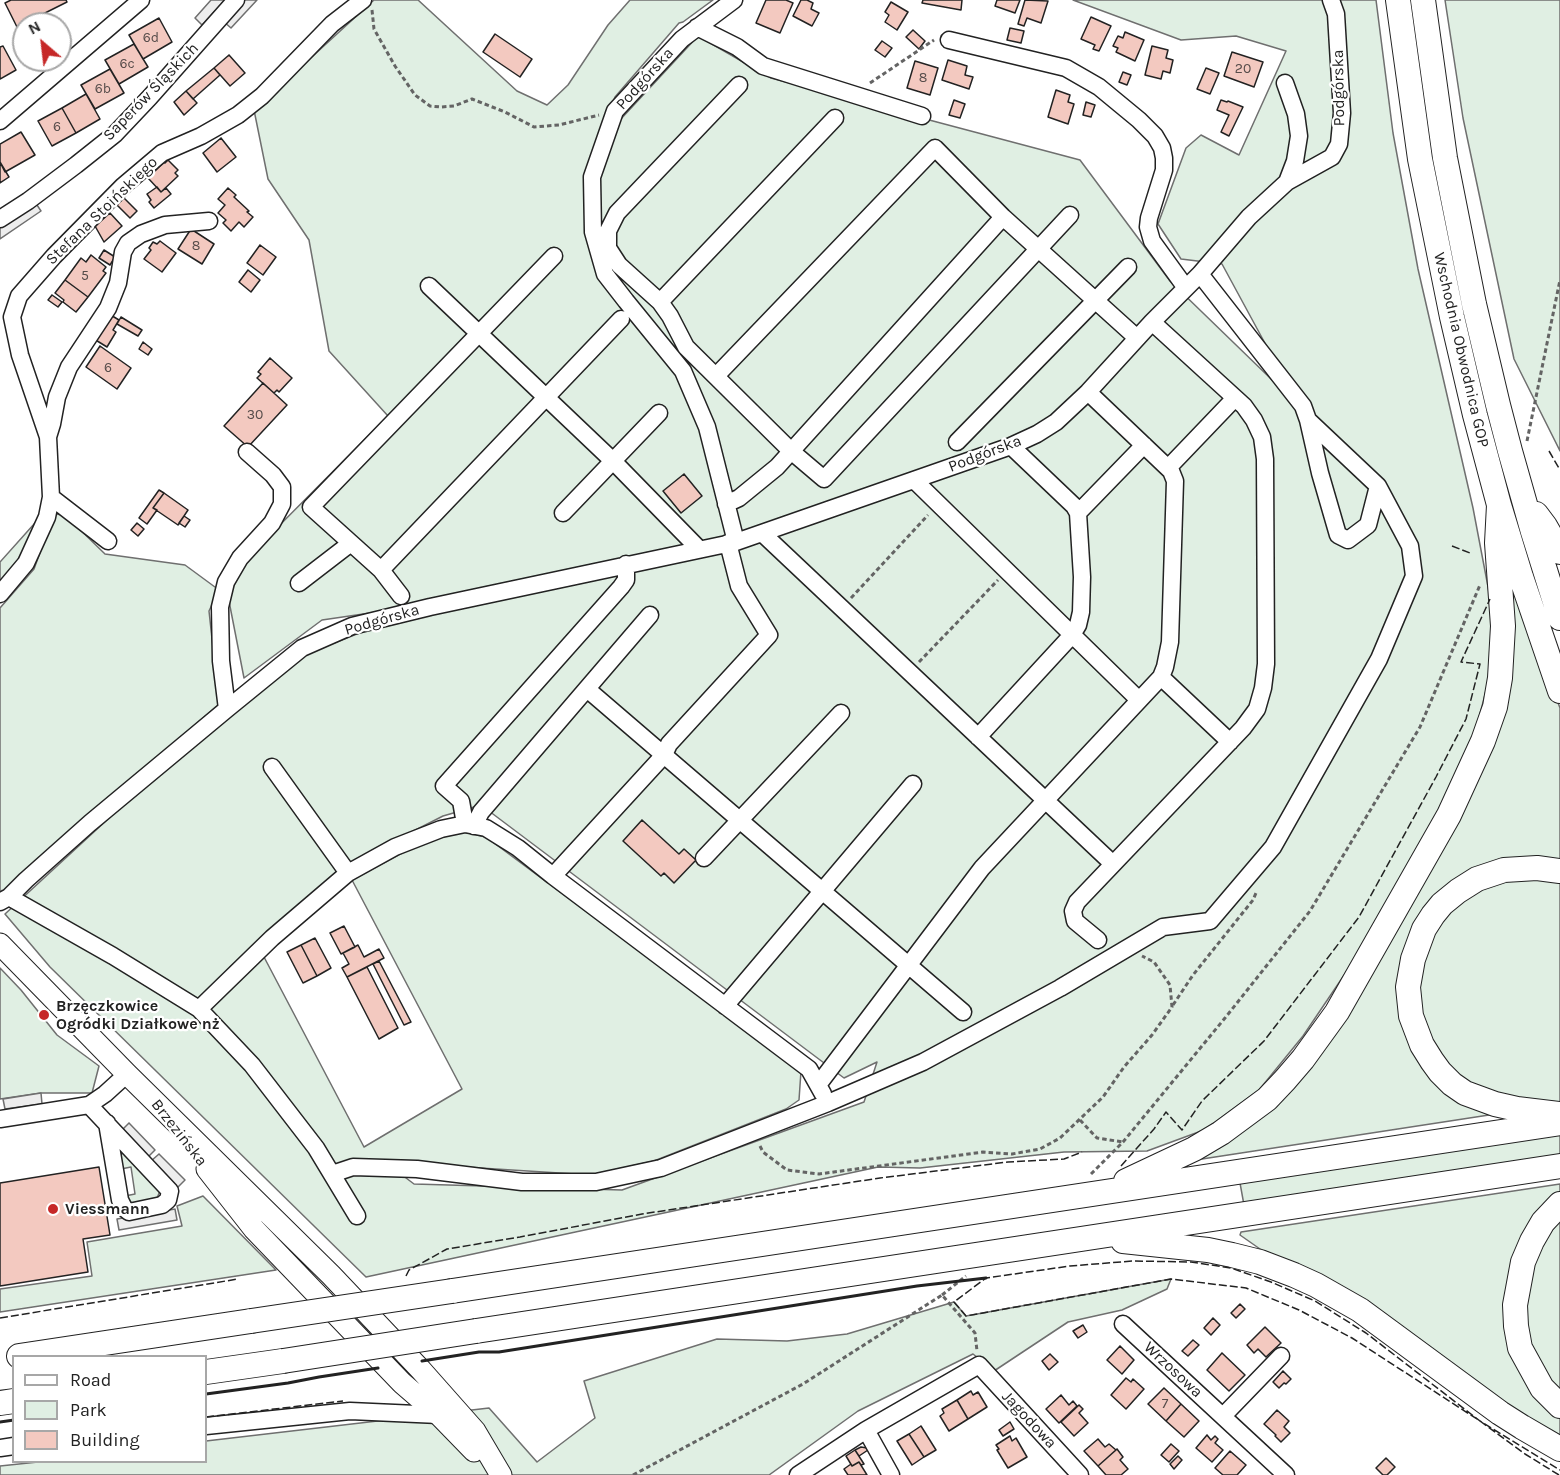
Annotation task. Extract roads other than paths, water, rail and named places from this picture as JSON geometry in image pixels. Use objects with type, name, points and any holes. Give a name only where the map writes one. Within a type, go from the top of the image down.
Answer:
[{"type":"highway","name":"Wschodnia Obwodnica GOP","points":[[1398,0],[1415,126],[1433,231],[1473,404],[1525,588],[1560,691]]},
{"type":"highway","name":"Wschodnia Obwodnica GOP","points":[[1423,0],[1445,158],[1464,259],[1498,405],[1560,618]]},
{"type":"highway","points":[[1524,498],[1545,526],[1560,552]]},
{"type":"highway","points":[[1094,1187],[1207,1143],[1245,1116],[1267,1099],[1303,1059],[1337,1012],[1449,815],[1477,756],[1495,706],[1503,645],[1497,543],[1500,505]]},
{"type":"highway","points":[[1560,871],[1537,868],[1504,870],[1477,879],[1458,891],[1442,904],[1424,929],[1413,959],[1408,987],[1411,1016],[1422,1045],[1431,1061],[1452,1084],[1485,1102],[1516,1109],[1560,1114]]},
{"type":"highway","points":[[26,1355],[452,1291],[1094,1187],[1560,1123]]},
{"type":"highway","points":[[207,1372],[1560,1166]]},
{"type":"highway","points":[[1560,1204],[1543,1222],[1532,1241],[1523,1262],[1515,1305],[1520,1348],[1542,1388],[1560,1406]]},
{"type":"highway","points":[[1091,1238],[1216,1252],[1260,1262],[1294,1275],[1360,1310],[1500,1413],[1560,1449]]},
{"type":"main road","points":[[0,944],[148,1093]]},
{"type":"main road","name":"Brzezińska","points":[[148,1093],[254,1229],[402,1383],[439,1415],[478,1455],[490,1475]]},
{"type":"main road","name":"Brzezińska","points":[[148,1093],[331,1275],[421,1370],[475,1431],[501,1475]]},
{"type":"street","points":[[0,120],[141,0]]},
{"type":"street","name":"Saperów Śląskich","points":[[0,219],[28,201],[115,134],[236,0]]},
{"type":"street","name":"Podgórska","points":[[732,543],[726,504],[707,427],[683,370],[605,274],[593,232],[592,177],[615,111],[682,39],[734,0]]},
{"type":"street","name":"Podgórska","points":[[5,900],[90,823],[302,648],[352,626],[626,564],[732,543],[1011,446],[1056,422],[1088,392],[1200,274],[1249,217],[1287,182],[1332,157],[1339,144],[1342,113],[1336,14],[1331,0]]},
{"type":"street","name":"Stefana Stoińskiego","points":[[0,594],[26,563],[47,517],[51,497],[48,437],[20,355],[12,317],[19,296],[54,256],[123,186],[162,153],[201,136],[238,115],[262,96],[332,24],[360,3]]},
{"type":"street","points":[[698,27],[737,47],[763,66],[922,116]]},
{"type":"street","points":[[949,40],[1066,69],[1099,87],[1155,136],[1162,148],[1164,170],[1148,227],[1152,241],[1186,288]]},
{"type":"street","points":[[1285,83],[1296,114],[1299,136],[1287,182]]},
{"type":"street","points":[[739,85],[617,213],[608,231],[608,248],[619,265],[660,302],[686,347],[791,451],[824,479],[1070,215]]},
{"type":"street","points":[[660,302],[835,118]]},
{"type":"street","points":[[716,376],[935,148],[1003,217],[1137,338]]},
{"type":"street","points":[[726,504],[739,498],[777,467],[1003,217]]},
{"type":"street","name":"Stefana Stoińskiego","points":[[48,437],[57,397],[69,367],[108,308],[118,283],[123,252],[128,243],[141,234],[165,225],[209,221]]},
{"type":"street","points":[[401,596],[381,570],[311,507],[554,256]]},
{"type":"street","points":[[957,442],[1128,267]]},
{"type":"street","points":[[1200,274],[1303,406],[1338,535],[1348,540],[1368,525],[1378,486]]},
{"type":"street","points":[[429,286],[613,461],[699,549]]},
{"type":"street","points":[[381,570],[621,319]]},
{"type":"street","points":[[1098,940],[1075,921],[1072,911],[1077,902],[1244,728],[1257,709],[1266,664],[1265,459],[1262,437],[1244,406],[1152,322]]},
{"type":"street","points":[[818,1085],[982,868],[1161,676],[1165,667],[1170,642],[1173,590],[1175,482],[1171,471],[1088,392]]},
{"type":"street","points":[[1168,468],[1235,398]]},
{"type":"street","points":[[563,513],[659,413]]},
{"type":"street","points":[[332,1174],[353,1167],[417,1169],[522,1182],[596,1182],[661,1168],[923,1062],[1060,988],[1163,927],[1210,921],[1273,847],[1379,659],[1414,576],[1410,546],[1378,486],[1308,420]]},
{"type":"street","points":[[1078,513],[1144,445]]},
{"type":"street","points":[[978,737],[1072,634],[1082,612],[1078,513],[1074,506],[1011,446]]},
{"type":"street","points":[[226,709],[221,661],[220,607],[226,582],[240,558],[272,524],[282,504],[282,487],[273,475],[247,452]]},
{"type":"street","points":[[914,480],[1139,700]]},
{"type":"street","points":[[51,497],[108,541]]},
{"type":"street","points":[[762,533],[1113,864]]},
{"type":"street","points":[[299,583],[351,543]]},
{"type":"street","points":[[553,876],[664,755],[669,744],[769,635],[739,586],[732,543]]},
{"type":"street","points":[[469,825],[461,801],[444,786],[621,587],[626,580],[626,564]]},
{"type":"street","points":[[469,825],[651,615]]},
{"type":"street","points":[[1161,676],[1230,741]]},
{"type":"street","points":[[587,689],[963,1012]]},
{"type":"street","points":[[704,858],[841,713]]},
{"type":"street","points":[[272,767],[348,873]]},
{"type":"street","points":[[725,1006],[914,784]]},
{"type":"street","points":[[199,1009],[272,938],[348,873],[395,847],[441,829],[469,825],[486,828],[518,848],[809,1069],[828,1102]]},
{"type":"street","points":[[5,900],[113,956],[199,1009],[252,1065],[316,1148],[357,1216]]},
{"type":"street","points":[[0,1119],[89,1105],[127,1074]]},
{"type":"street","points":[[89,1105],[107,1124],[170,1191],[168,1200],[162,1205],[129,1212],[124,1208],[120,1200],[107,1124]]},
{"type":"street","name":"Wrzosowa","points":[[1123,1324],[1222,1416],[1280,1474]]},
{"type":"street","points":[[1222,1416],[1281,1356]]},
{"type":"street","name":"Jagodowa","points":[[866,1430],[979,1365],[1080,1475]]},
{"type":"street","points":[[207,1426],[350,1411],[439,1415]]},
{"type":"street","points":[[798,1475],[866,1430],[891,1475]]},
{"type":"place","name":"Brzęczkowice Ogródki Działkowe nż","points":[[44,1015]]},
{"type":"place","name":"Viessmann","points":[[53,1209]]}]
